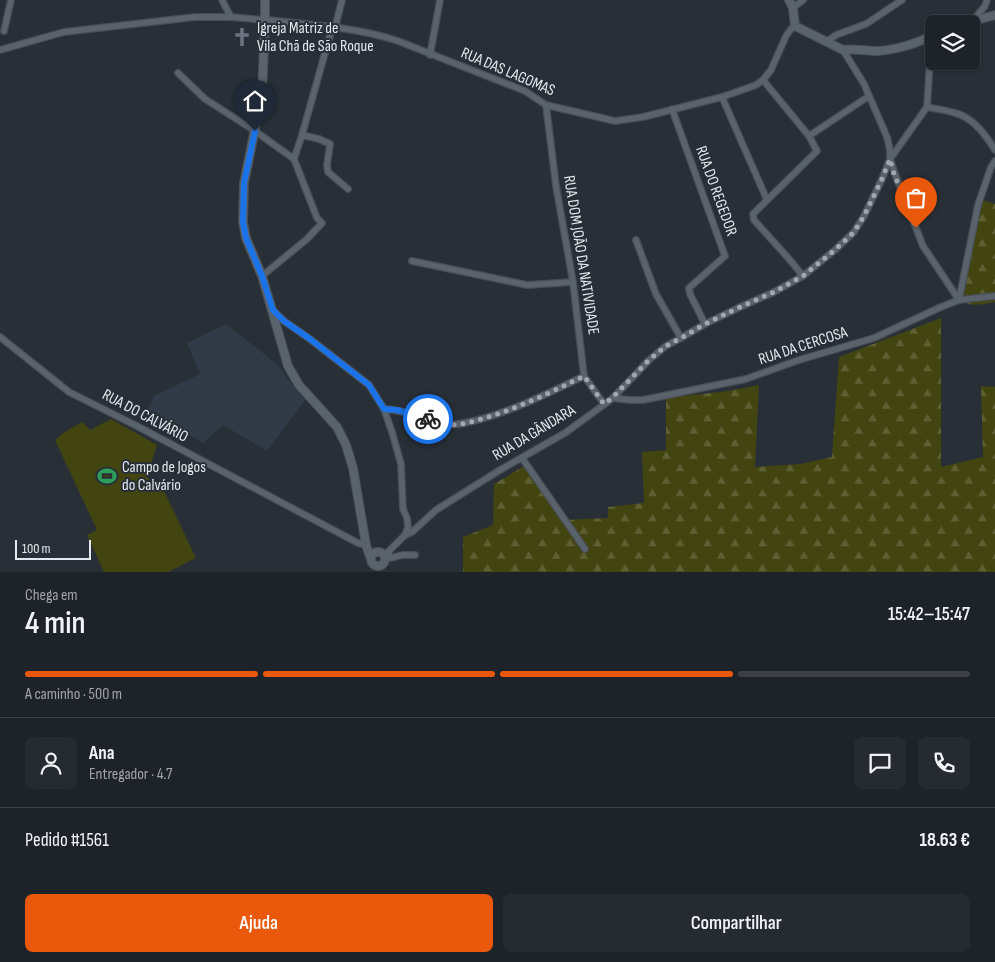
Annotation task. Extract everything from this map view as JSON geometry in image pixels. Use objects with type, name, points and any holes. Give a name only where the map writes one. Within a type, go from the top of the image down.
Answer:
[{"type":"street","points":[[4,31],[11,0]]},
{"type":"street","points":[[222,0],[231,17]]},
{"type":"street","points":[[266,0],[262,94],[244,183],[243,222],[246,238],[262,276],[288,366],[299,385],[337,427],[346,445],[353,468],[366,544],[377,566]]},
{"type":"street","points":[[294,159],[342,0]]},
{"type":"street","points":[[430,55],[440,0]]},
{"type":"street","points":[[795,26],[791,4],[803,0]]},
{"type":"street","points":[[826,42],[836,35],[866,24],[902,0]]},
{"type":"street","points":[[977,15],[988,0]]},
{"type":"street","points":[[980,18],[995,15]]},
{"type":"street","name":"RUA DAS LAGOMAS","points":[[0,50],[64,32],[195,17],[231,17],[265,20],[380,35],[525,91],[546,105],[615,121],[643,118],[722,97],[756,85],[763,80]]},
{"type":"street","points":[[795,26],[843,50],[861,78],[881,120],[887,137],[894,174],[924,246],[959,300]]},
{"type":"street","points":[[795,26],[786,36],[771,70],[763,80],[809,136],[817,151],[753,214],[754,220],[803,276]]},
{"type":"street","points":[[843,50],[879,51],[892,49],[925,38]]},
{"type":"street","points":[[929,70],[927,107],[957,113],[970,120],[995,150]]},
{"type":"street","points":[[178,73],[205,99],[294,159],[317,218],[322,223],[307,239],[262,276]]},
{"type":"street","points":[[809,136],[869,96]]},
{"type":"street","points":[[722,97],[766,200]]},
{"type":"street","name":"RUA DOM JOÃO DA NATIVIDADE","points":[[546,105],[556,186],[573,282],[584,376],[604,404]]},
{"type":"street","name":"RUA DA GÂNDARA","points":[[383,554],[405,534],[412,532],[436,510],[500,470],[565,433],[612,398],[649,360],[666,346],[705,324],[774,292],[803,276],[836,249],[854,232],[874,198],[890,159],[927,107]]},
{"type":"street","name":"RUA DO REGEDOR","points":[[672,109],[725,256],[689,288],[690,294],[705,324]]},
{"type":"street","points":[[302,135],[320,139],[330,144],[328,172],[348,189]]},
{"type":"street","points":[[959,300],[978,205],[995,161]]},
{"type":"street","points":[[636,240],[656,294],[681,338]]},
{"type":"street","points":[[412,261],[527,285],[573,282]]},
{"type":"street","name":"RUA DA CERCOSA","points":[[612,398],[643,400],[746,379],[799,360],[874,338],[959,300],[995,296]]},
{"type":"street","points":[[273,310],[284,321],[369,385],[384,409],[401,464],[403,509],[408,527],[405,534]]},
{"type":"street","name":"RUA DO CALVÁRIO","points":[[0,337],[69,392],[358,543],[366,544]]},
{"type":"street","points":[[384,409],[397,410],[442,424],[460,424],[494,415],[584,376]]},
{"type":"street","points":[[522,458],[585,549]]},
{"type":"street","points":[[366,544],[391,558],[402,555],[415,555]]},
{"type":"street","points":[[377,566],[374,554],[383,554]]},
{"type":"street","points":[[377,566],[384,562],[383,554]]},
{"type":"shaded area","points":[[226,324],[278,365],[305,400],[267,451],[223,425],[203,443],[147,411],[154,396],[200,374],[187,343]]},
{"type":"green space","points":[[983,200],[995,204],[995,302],[973,305],[962,300],[978,216]]},
{"type":"green space","points":[[941,318],[941,467],[983,457],[981,386],[995,387],[995,572],[463,572],[463,537],[493,525],[494,484],[524,466],[564,520],[608,518],[608,507],[644,503],[642,452],[666,450],[666,398],[728,391],[759,385],[755,467],[800,464],[832,457],[839,357]]},
{"type":"green space","points":[[111,419],[157,445],[147,476],[150,482],[164,491],[196,558],[168,572],[104,572],[87,535],[97,530],[55,440],[82,422],[90,430]]},
{"type":"way so far","points":[[428,419],[442,424],[468,423],[537,398],[584,376],[604,404],[666,346],[705,324],[774,292],[803,276],[836,249],[854,232],[864,216],[874,198],[890,159],[894,174],[916,228]]},
{"type":"place","name":"Igreja Matriz de Vila Chã de São Roque","points":[[242,37]]},
{"type":"place","name":"Campo de Jogos do Calvário","points":[[107,476]]},
{"type":"route","points":[[255,131],[244,183],[243,222],[246,238],[262,276],[273,310],[284,321],[369,385],[384,409],[397,410],[428,419]]}]
